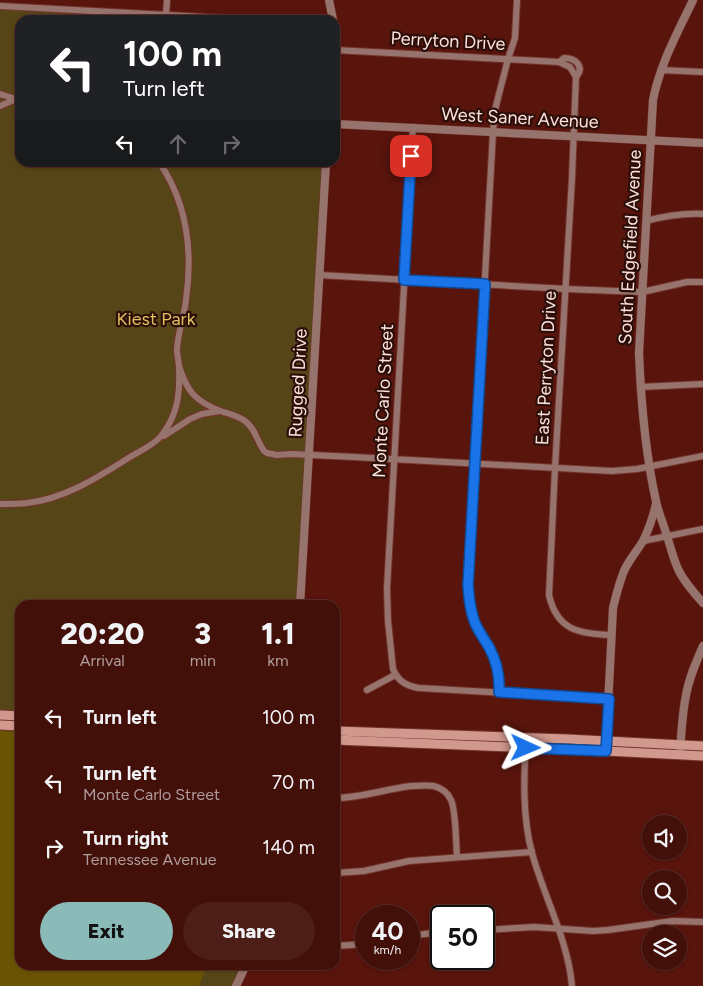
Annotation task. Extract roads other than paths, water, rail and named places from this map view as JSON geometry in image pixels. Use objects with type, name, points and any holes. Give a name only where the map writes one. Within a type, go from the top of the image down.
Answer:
[{"type":"main road","points":[[0,715],[15,716]]},
{"type":"main road","points":[[0,725],[15,726]]},
{"type":"main road","points":[[340,732],[526,748],[703,746]]},
{"type":"main road","points":[[340,740],[526,738],[703,756]]},
{"type":"street","points":[[0,6],[166,15],[167,0]]},
{"type":"street","points":[[329,0],[331,15]]},
{"type":"street","points":[[499,692],[498,668],[475,624],[471,612],[468,585],[493,132],[495,110],[515,38],[518,0]]},
{"type":"street","name":"South Edgefield Avenue","points":[[693,0],[661,70],[653,100],[639,352],[643,422],[656,502],[672,556],[680,573],[703,603]]},
{"type":"street","name":"Perryton Drive","points":[[340,50],[559,62],[564,58],[568,58],[576,62]]},
{"type":"street","points":[[559,62],[570,67],[576,77]]},
{"type":"street","name":"East Perryton Drive","points":[[576,62],[580,70],[576,77],[549,594],[551,605],[557,616],[565,624],[577,631],[590,634],[612,635]]},
{"type":"street","points":[[661,70],[703,72]]},
{"type":"street","points":[[0,94],[15,98]]},
{"type":"street","points":[[0,106],[15,100]]},
{"type":"street","name":"West Saner Avenue","points":[[340,124],[703,143]]},
{"type":"street","name":"Monte Carlo Street","points":[[395,675],[391,660],[387,588],[412,127]]},
{"type":"street","points":[[160,438],[172,418],[178,400],[179,366],[177,349],[186,302],[189,272],[189,244],[183,211],[162,167]]},
{"type":"street","name":"Rugged Drive","points":[[300,600],[326,167]]},
{"type":"street","points":[[646,221],[664,216],[703,214]]},
{"type":"street","points":[[319,275],[642,292],[686,282],[703,282]]},
{"type":"street","points":[[179,366],[183,378],[193,395],[245,422],[252,428],[261,447],[267,453],[277,455],[291,454],[623,471],[703,456]]},
{"type":"street","points":[[640,387],[703,384]]},
{"type":"street","points":[[0,504],[27,503],[62,495],[97,478],[190,419],[202,414],[222,411]]},
{"type":"street","name":"South Edgefield Avenue","points":[[606,746],[613,608],[619,584],[628,562],[643,541],[656,502]]},
{"type":"street","points":[[643,541],[703,529]]},
{"type":"street","points":[[680,755],[686,694],[703,646]]},
{"type":"street","points":[[367,690],[395,675],[406,685],[413,687],[609,699]]},
{"type":"street","points":[[526,738],[524,770],[526,825],[532,852],[569,966],[572,986]]},
{"type":"street","points":[[340,798],[428,785],[442,790],[452,801],[454,809],[457,857]]},
{"type":"street","points":[[340,873],[364,871],[409,861],[532,852]]},
{"type":"street","points":[[495,929],[534,926],[593,931],[668,922],[703,922]]},
{"type":"street","points":[[340,946],[355,945]]},
{"type":"street","points":[[236,986],[244,970]]},
{"type":"park label","name":"Kiest Park","points":[[156,319]]}]
